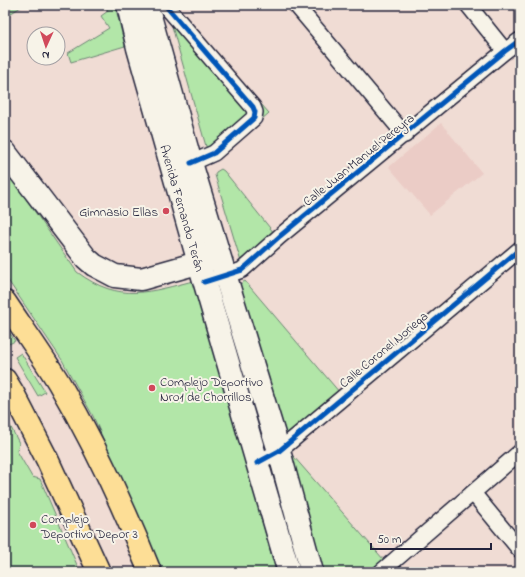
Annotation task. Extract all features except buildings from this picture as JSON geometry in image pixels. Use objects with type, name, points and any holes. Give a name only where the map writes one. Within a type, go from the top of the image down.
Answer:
[{"type":"main road","name":"Avenida Fernando Terán","points":[[128,5],[140,55],[212,270],[279,451],[312,572]]},
{"type":"main road","name":"Avenida Fernando Terán","points":[[146,5],[191,163],[212,270],[257,463],[289,572]]},
{"type":"main road","points":[[5,152],[82,252],[94,265],[116,276],[141,279],[212,270]]},
{"type":"main road","points":[[5,302],[58,383],[99,458],[136,536],[150,572]]},
{"type":"main road","points":[[5,380],[48,459],[99,572]]},
{"type":"street","points":[[165,5],[253,107],[255,112],[254,118],[214,153],[191,163]]},
{"type":"street","points":[[296,5],[405,135]]},
{"type":"street","points":[[468,5],[505,51]]},
{"type":"street","name":"Calle Juan Manuel Pereyra","points":[[212,270],[242,270],[280,236],[520,40]]},
{"type":"street","name":"Calle Coronel Noriega","points":[[257,463],[279,451],[520,249]]},
{"type":"street","points":[[382,572],[520,452]]},
{"type":"street","points":[[473,493],[520,550]]},
{"type":"shaded area","points":[[441,123],[482,173],[430,215],[389,167]]},
{"type":"green space","points":[[5,5],[24,5],[5,17]]},
{"type":"green space","points":[[105,5],[115,5],[125,46],[71,62],[68,53],[109,28],[101,16],[108,11]]},
{"type":"green space","points":[[166,5],[173,5],[269,113],[211,164]]},
{"type":"green space","name":"Complejo Deportivo Nro1 de Chorrillos","points":[[5,169],[77,272],[93,282],[121,292],[135,292],[149,291],[197,280],[276,572],[162,572],[93,416],[62,360],[5,276]]},
{"type":"green space","points":[[221,169],[274,233],[241,262],[215,175],[216,172]]},
{"type":"green space","points":[[245,281],[340,393],[283,439],[235,287]]},
{"type":"green space","points":[[5,326],[15,341],[9,344],[5,338]]},
{"type":"green space","points":[[21,353],[45,392],[38,396],[15,357]]},
{"type":"green space","name":"Complejo Deportivo Depor 3","points":[[5,416],[19,443],[17,451],[32,477],[40,479],[80,572],[5,572]]},
{"type":"green space","points":[[287,449],[384,560],[370,572],[320,572]]},
{"type":"cycle path","points":[[165,5],[253,107],[255,112],[254,118],[214,153],[191,163]]},
{"type":"cycle path","points":[[204,282],[242,270],[280,236],[520,40]]},
{"type":"cycle path","points":[[257,463],[279,451],[520,249]]},
{"type":"place","name":"Gimnasio Ellas","points":[[166,211]]},
{"type":"place","name":"Complejo Deportivo Nro1 de Chorrillos","points":[[152,388]]},
{"type":"place","name":"Complejo Deportivo Depor 3","points":[[33,525]]}]
